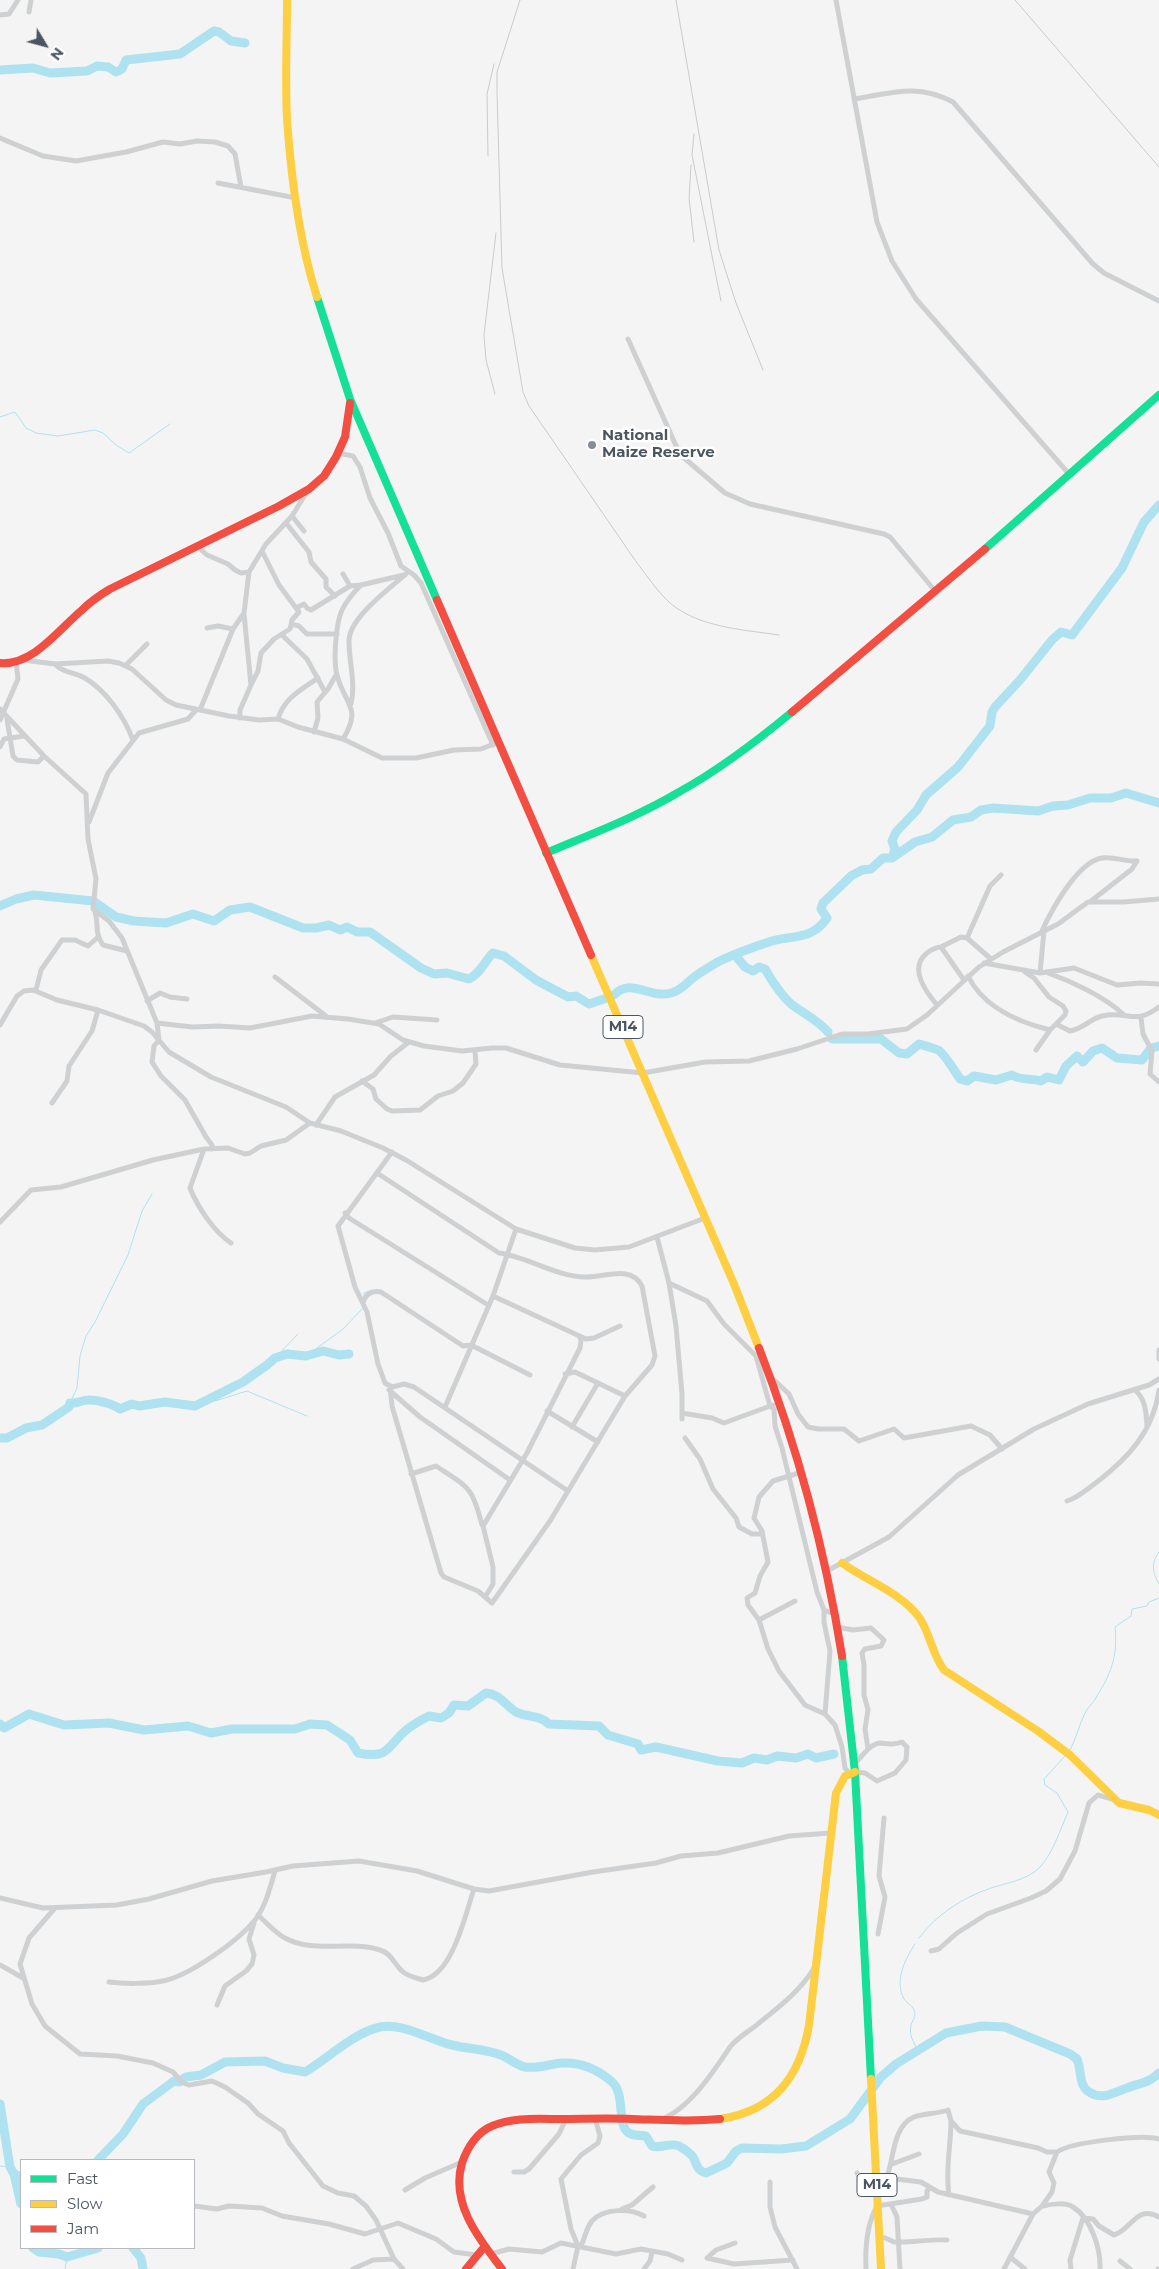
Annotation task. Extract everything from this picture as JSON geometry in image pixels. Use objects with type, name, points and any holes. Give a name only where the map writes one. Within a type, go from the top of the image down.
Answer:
[{"type":"main road","name":"M14","points":[[287,0],[287,118],[296,198],[310,275],[319,310],[350,399],[496,743],[643,1072],[705,1218],[780,1402],[802,1472],[835,1614],[846,1687],[853,1770],[881,2269]]},
{"type":"main road","points":[[546,853],[624,821],[689,787],[734,757],[806,702],[895,624],[936,592],[1159,395]]},
{"type":"main road","points":[[1,666],[19,661],[37,650],[71,618],[100,596],[308,490],[325,474],[338,453],[350,422],[350,399]]},
{"type":"main road","points":[[842,1562],[856,1573],[888,1590],[914,1612],[922,1622],[935,1658],[944,1670],[1038,1731],[1070,1756],[1115,1800],[1127,1806],[1152,1810],[1159,1815]]},
{"type":"main road","points":[[502,2269],[485,2246],[468,2217],[461,2197],[459,2181],[462,2162],[478,2135],[493,2126],[515,2120],[595,2118],[658,2121],[740,2116],[761,2105],[794,2072],[803,2053],[810,2025],[836,1793],[853,1770]]},
{"type":"main road","points":[[466,2269],[485,2246]]},
{"type":"street","points":[[0,15],[9,14],[18,0]]},
{"type":"street","points":[[29,12],[31,0]]},
{"type":"street","points":[[836,0],[877,222],[899,275],[916,299],[1069,474]]},
{"type":"street","points":[[854,99],[920,90],[953,102],[1093,264],[1104,273],[1159,302]]},
{"type":"street","points":[[0,138],[44,156],[76,161],[118,154],[163,142],[180,144],[197,141],[215,142],[228,146],[235,154],[241,187]]},
{"type":"street","points":[[218,183],[296,198]]},
{"type":"street","points":[[628,339],[678,450],[725,494],[750,504],[884,534],[894,542],[936,592]]},
{"type":"street","points":[[0,720],[1,711],[18,679],[19,661],[55,664],[108,661],[126,665],[166,700],[176,705],[240,718],[278,719],[314,732],[343,739],[372,754],[393,759],[416,758],[454,750],[481,748],[496,743],[421,583],[414,575],[401,566],[388,533],[370,498],[360,467],[353,456],[338,453]]},
{"type":"street","points":[[251,685],[244,613],[249,572],[262,551],[292,516],[308,490]]},
{"type":"street","points":[[292,516],[304,531]]},
{"type":"street","points":[[286,523],[309,552],[311,562],[326,579],[326,587],[335,596]]},
{"type":"street","points":[[197,546],[207,555],[228,564],[241,573],[249,572]]},
{"type":"street","points":[[240,718],[240,710],[258,671],[261,653],[274,640],[290,629],[292,620],[299,612],[280,585],[262,551]]},
{"type":"street","points":[[344,574],[350,586]]},
{"type":"street","points":[[296,608],[304,604],[311,610],[350,586],[406,574],[427,577]]},
{"type":"street","points":[[343,739],[352,722],[351,704],[354,691],[349,640],[353,626],[406,574]]},
{"type":"street","points":[[351,704],[336,674],[337,634],[342,611],[361,585]]},
{"type":"street","points":[[88,825],[108,773],[132,740],[142,730],[188,719],[198,710],[233,629],[244,613]]},
{"type":"street","points":[[291,624],[299,626],[307,634],[337,634]]},
{"type":"street","points":[[207,628],[218,626],[233,629]]},
{"type":"street","points":[[282,635],[307,659],[325,692]]},
{"type":"street","points":[[126,665],[147,644]]},
{"type":"street","points":[[55,664],[64,671],[82,677],[103,694],[121,716],[132,740]]},
{"type":"street","points":[[314,732],[318,718],[317,702],[336,674]]},
{"type":"street","points":[[278,719],[281,707],[318,678]]},
{"type":"street","points":[[1,711],[44,756],[86,794],[88,840],[96,879],[93,909],[98,920],[97,938],[103,945],[127,951]]},
{"type":"street","points":[[7,719],[13,756],[17,760],[38,762],[44,756]]},
{"type":"street","points":[[0,747],[4,739],[24,736]]},
{"type":"street","points":[[157,1023],[192,1027],[250,1028],[312,1016],[328,1017],[374,1023],[409,1042],[455,1051],[506,1048],[560,1065],[643,1072],[705,1062],[749,1061],[797,1050],[842,1034],[899,1031],[915,1024],[984,963],[991,959],[1042,932],[1064,920],[1132,870],[1137,861],[1128,862],[1116,858],[1102,858],[1086,866],[1055,907],[1042,932],[1040,974]]},
{"type":"street","points":[[967,938],[990,886],[1001,875]]},
{"type":"street","points":[[1088,902],[1124,902],[1159,899]]},
{"type":"street","points":[[95,912],[106,918],[122,938],[157,1023],[160,1040]]},
{"type":"street","points":[[937,1005],[926,991],[919,973],[922,957],[932,949],[941,947],[961,937],[967,938],[991,959]]},
{"type":"street","points":[[36,990],[41,970],[62,940],[75,940],[88,946],[97,938]]},
{"type":"street","points":[[941,947],[976,990],[998,1009],[1016,1020],[1050,1030]]},
{"type":"street","points":[[984,963],[1040,974],[1074,968],[1111,984],[1159,984]]},
{"type":"street","points":[[1024,971],[1034,978],[1049,997],[1063,1006],[1066,1011],[1065,1015],[1050,1030],[1036,1050]]},
{"type":"street","points":[[1047,973],[1097,996],[1128,1017],[1141,1018],[1159,1007]]},
{"type":"street","points":[[275,977],[328,1017]]},
{"type":"street","points":[[0,1024],[17,996],[24,991],[36,990],[57,1000],[98,1010],[144,1026],[160,1040],[169,1052],[199,1070],[280,1104],[310,1124],[364,1139],[392,1152],[516,1229],[576,1248],[595,1250],[629,1247],[657,1238],[705,1218]]},
{"type":"street","points":[[147,1001],[160,993],[170,997],[186,999]]},
{"type":"street","points":[[52,1103],[67,1081],[68,1066],[92,1031],[98,1010]]},
{"type":"street","points":[[1056,1024],[1070,1031],[1085,1027],[1100,1016],[1123,1014]]},
{"type":"street","points":[[374,1023],[393,1017],[437,1020]]},
{"type":"street","points":[[1141,1018],[1143,1034],[1152,1051],[1150,1074],[1159,1082]]},
{"type":"street","points":[[160,1040],[154,1046],[152,1062],[161,1076],[185,1100],[212,1145],[212,1149]]},
{"type":"street","points":[[316,1125],[335,1097],[374,1075],[391,1056],[409,1042]]},
{"type":"street","points":[[362,1081],[372,1089],[376,1099],[387,1109],[392,1111],[420,1110],[438,1096],[453,1091],[463,1083],[476,1064],[475,1051]]},
{"type":"street","points":[[0,1222],[31,1190],[61,1187],[153,1160],[204,1150],[233,1148],[245,1154],[250,1153],[261,1146],[286,1140],[310,1124]]},
{"type":"street","points":[[204,1150],[190,1188],[210,1222],[220,1235],[231,1243]]},
{"type":"street","points":[[392,1152],[338,1226],[356,1287],[363,1302],[378,1364],[389,1388],[420,1417],[510,1480]]},
{"type":"street","points":[[377,1173],[499,1253],[508,1253],[571,1275],[591,1277],[627,1274],[639,1281],[649,1318],[655,1356],[652,1365],[625,1396],[568,1491],[492,1602],[478,1592],[442,1576],[411,1474],[389,1388]]},
{"type":"street","points":[[346,1214],[349,1218],[488,1305]]},
{"type":"street","points":[[445,1407],[493,1296],[516,1229]]},
{"type":"street","points":[[657,1238],[669,1283],[676,1326],[682,1416],[712,1418],[724,1423],[763,1410],[780,1402]]},
{"type":"street","points":[[669,1283],[707,1301],[724,1324],[766,1368]]},
{"type":"street","points":[[363,1302],[366,1295],[379,1291],[464,1346],[471,1345],[530,1375]]},
{"type":"street","points":[[493,1296],[579,1336],[592,1339]]},
{"type":"street","points":[[580,1348],[592,1339],[620,1326]]},
{"type":"street","points":[[482,1526],[523,1460],[580,1348],[582,1342],[579,1336]]},
{"type":"street","points":[[1159,1350],[1159,1359]]},
{"type":"street","points":[[756,1356],[770,1406],[774,1409],[775,1426],[787,1475],[815,1583],[824,1610],[824,1622],[830,1651],[825,1714]]},
{"type":"street","points":[[573,1359],[572,1365],[575,1372],[625,1396]]},
{"type":"street","points":[[565,1375],[575,1372]]},
{"type":"street","points":[[770,1377],[786,1390],[802,1420],[813,1429],[844,1429],[859,1441],[894,1429],[904,1438],[970,1426],[990,1435],[1002,1449]]},
{"type":"street","points":[[826,1571],[889,1537],[943,1487],[965,1470],[1042,1425],[1088,1404],[1135,1390],[1159,1380]]},
{"type":"street","points":[[572,1427],[598,1383]]},
{"type":"street","points":[[389,1388],[409,1384],[568,1491]]},
{"type":"street","points":[[1135,1390],[1140,1394],[1145,1404],[1147,1427]]},
{"type":"street","points":[[1067,1500],[1077,1496],[1106,1475],[1137,1447],[1147,1427],[1159,1390]]},
{"type":"street","points":[[547,1411],[598,1442]]},
{"type":"street","points":[[685,1438],[700,1459],[713,1489],[736,1518],[740,1527],[752,1534],[762,1534]]},
{"type":"street","points":[[411,1474],[436,1466],[468,1487],[476,1499],[493,1567],[493,1584],[485,1597]]},
{"type":"street","points":[[802,1472],[787,1475],[773,1481],[759,1496],[754,1518],[762,1534],[768,1562],[760,1576],[756,1593],[747,1598],[750,1610],[759,1620],[768,1649],[779,1671],[805,1705],[825,1714],[837,1729],[845,1768],[853,1770],[866,1772],[874,1779],[881,1780],[901,1767],[908,1754],[907,1748],[902,1742],[891,1746],[876,1744],[868,1749],[853,1770]]},
{"type":"street","points":[[759,1620],[795,1601]]},
{"type":"street","points":[[824,1610],[829,1614],[835,1614]]},
{"type":"street","points":[[837,1627],[853,1630],[872,1628],[884,1640],[881,1646],[865,1649],[862,1653],[865,1673],[864,1695],[868,1710],[865,1729],[868,1749]]},
{"type":"street","points":[[932,1951],[939,1949],[957,1933],[987,1914],[1031,1898],[1052,1886],[1060,1879],[1075,1851],[1088,1803],[1098,1795],[1115,1800]]},
{"type":"street","points":[[878,1934],[885,1898],[879,1876],[884,1818]]},
{"type":"street","points":[[2,1901],[55,1908],[117,1905],[149,1899],[212,1881],[309,1863],[375,1862],[418,1871],[474,1889],[502,1890],[593,1872],[656,1863],[681,1856],[718,1853],[789,1836],[831,1833]]},
{"type":"street","points":[[217,2005],[225,1986],[246,1971],[252,1964],[254,1955],[249,1939],[275,1870]]},
{"type":"street","points":[[257,1918],[290,1940],[325,1947],[352,1946],[382,1950],[394,1960],[404,1973],[423,1980],[434,1976],[445,1965],[474,1889]]},
{"type":"street","points":[[55,1908],[29,1938],[20,1964],[37,2016],[55,2035],[80,2054],[117,2056],[153,2063],[175,2074],[182,2083],[189,2086],[212,2081],[248,2103],[258,2114],[283,2131],[288,2143],[295,2149],[319,2182],[328,2190],[354,2196],[366,2206],[380,2228],[394,2259],[403,2269]]},
{"type":"street","points":[[109,1982],[128,1985],[162,1982],[174,1978],[216,1954],[241,1935],[257,1918]]},
{"type":"street","points":[[658,2121],[686,2102],[708,2078],[730,2047],[794,1993],[806,1980],[817,1963]]},
{"type":"street","points":[[0,1965],[23,1978]]},
{"type":"street","points":[[857,2173],[865,2186],[877,2186],[886,2180],[892,2164],[898,2135],[903,2126],[911,2118],[948,2110],[951,2121],[949,2133],[951,2145],[947,2170],[950,2195]]},
{"type":"street","points":[[580,2246],[570,2229],[561,2179],[584,2153],[597,2145],[600,2136],[595,2118]]},
{"type":"street","points":[[514,2172],[524,2172],[529,2169],[559,2134],[566,2119]]},
{"type":"street","points":[[951,2121],[960,2131],[1038,2148],[1047,2152],[1056,2152],[1078,2144],[1149,2136],[1159,2139]]},
{"type":"street","points":[[1004,2269],[1033,2214],[1042,2206],[1054,2186],[1053,2179],[1048,2172],[1056,2152]]},
{"type":"street","points":[[892,2164],[919,2154]]},
{"type":"street","points":[[405,2190],[425,2178],[462,2162]]},
{"type":"street","points":[[886,2180],[921,2182],[930,2188],[950,2195],[1033,2214]]},
{"type":"street","points":[[770,2182],[773,2218],[780,2237],[797,2269]]},
{"type":"street","points":[[573,2269],[589,2225],[596,2218],[617,2212],[632,2204],[653,2187]]},
{"type":"street","points":[[866,2269],[869,2230],[872,2215],[877,2206],[926,2198],[927,2191],[930,2188]]},
{"type":"street","points":[[892,2204],[896,2213],[900,2269]]},
{"type":"street","points":[[195,2206],[216,2209],[229,2206],[262,2208],[282,2216],[330,2224],[366,2234],[398,2223],[436,2240],[454,2252],[476,2255]]},
{"type":"street","points":[[1042,2206],[1072,2206],[1083,2218],[1097,2240],[1100,2269]]},
{"type":"street","points":[[617,2212],[632,2212],[644,2216]]},
{"type":"street","points":[[1083,2218],[1093,2219],[1099,2226],[1114,2235],[1121,2232],[1140,2214],[1151,2213],[1159,2216]]},
{"type":"street","points":[[1071,2269],[1070,2260],[1083,2218]]},
{"type":"street","points":[[879,2238],[888,2238],[894,2242],[932,2239],[947,2240]]},
{"type":"street","points":[[491,2254],[510,2249],[542,2252],[561,2243],[616,2254],[636,2248],[668,2254],[682,2260]]},
{"type":"street","points":[[736,2243],[712,2252],[708,2258],[734,2264],[763,2266],[793,2260]]},
{"type":"street","points":[[644,2269],[650,2261],[652,2252]]},
{"type":"street","points":[[1010,2256],[1025,2269]]},
{"type":"street","points":[[356,2268],[372,2260],[394,2259]]},
{"type":"street","points":[[1120,2261],[1130,2269]]},
{"type":"waterway","points":[[0,70],[33,68],[50,73],[87,71],[97,66],[108,67],[116,72],[122,69],[126,60],[180,54],[214,31],[219,32],[231,41],[245,43]]},
{"type":"waterway","points":[[0,417],[15,412],[26,428],[36,433],[58,436],[95,430],[103,433],[116,445],[129,453],[170,424]]},
{"type":"waterway","points":[[892,858],[895,849],[892,841],[896,832],[917,810],[926,795],[958,767],[990,726],[992,712],[995,707],[1020,680],[1052,640],[1061,632],[1072,635],[1122,568],[1144,522],[1159,505]]},
{"type":"waterway","points":[[614,995],[620,990],[627,988],[663,994],[675,992],[704,970],[728,957],[775,940],[814,931],[827,918],[821,909],[823,903],[851,876],[862,870],[871,869],[883,858],[892,858],[915,842],[932,837],[953,820],[971,817],[981,810],[993,808],[1038,811],[1090,798],[1111,798],[1126,793],[1159,803]]},
{"type":"waterway","points":[[0,906],[16,899],[34,895],[93,901],[116,917],[134,921],[166,923],[193,914],[214,921],[230,910],[250,907],[303,928],[329,925],[340,930],[347,927],[357,932],[370,932],[421,968],[434,974],[447,973],[469,979],[479,971],[493,953],[504,956],[536,980],[568,997],[576,996],[589,1004],[604,999]]},
{"type":"waterway","points":[[735,955],[745,967],[753,971],[759,967],[765,969],[787,1000],[828,1032]]},
{"type":"waterway","points":[[832,1039],[881,1039],[899,1053],[907,1054],[919,1044],[932,1048],[938,1050],[943,1055],[960,1079],[967,1081],[974,1076],[996,1080],[1012,1075],[1019,1078],[1041,1081],[1047,1077],[1059,1080],[1066,1066],[1077,1056],[1083,1062],[1093,1051],[1102,1048],[1117,1058],[1142,1060],[1151,1048],[1159,1046]]},
{"type":"waterway","points":[[70,1403],[77,1388],[80,1356],[86,1336],[95,1322],[128,1255],[142,1211],[152,1194]]},
{"type":"waterway","points":[[364,1297],[364,1293],[369,1291]]},
{"type":"waterway","points":[[306,1356],[343,1329],[363,1308]]},
{"type":"waterway","points":[[275,1358],[298,1334]]},
{"type":"waterway","points":[[0,1438],[7,1438],[26,1428],[42,1425],[69,1407],[70,1403],[93,1400],[110,1404],[120,1409],[132,1404],[139,1406],[165,1402],[195,1406],[243,1382],[275,1358],[287,1354],[306,1356],[323,1351],[339,1355],[349,1354]]},
{"type":"waterway","points":[[207,1400],[215,1401],[247,1391],[307,1416]]},
{"type":"waterway","points":[[1159,1552],[1153,1567],[1159,1584]]},
{"type":"waterway","points":[[1070,1750],[1085,1713],[1106,1681],[1114,1656],[1115,1627],[1131,1616],[1132,1609],[1147,1606],[1149,1602],[1159,1598]]},
{"type":"waterway","points":[[0,1724],[4,1728],[29,1714],[64,1725],[109,1723],[144,1730],[188,1726],[211,1733],[232,1729],[295,1729],[310,1724],[327,1725],[350,1740],[358,1753],[376,1754],[386,1751],[405,1731],[429,1716],[441,1718],[449,1713],[454,1705],[468,1706],[486,1693],[495,1695],[516,1712],[537,1717],[549,1724],[599,1726],[608,1735],[638,1744],[641,1750],[656,1747],[718,1761],[742,1763],[754,1758],[767,1760],[777,1756],[796,1758],[808,1754],[816,1758],[834,1754]]},
{"type":"waterway","points":[[919,1938],[934,1921],[960,1902],[980,1892],[1029,1875],[1045,1861],[1068,1812],[1057,1793],[1045,1785],[1044,1779],[1066,1755]]},
{"type":"waterway","points":[[915,1944],[904,1963],[900,1985],[904,1999],[915,2011],[911,2032],[918,2050]]},
{"type":"waterway","points":[[99,2159],[123,2134],[143,2104],[174,2081],[179,2082],[186,2077],[201,2075],[225,2062],[265,2061],[283,2068],[305,2072],[361,2034],[380,2027],[389,2026],[407,2029],[443,2043],[495,2053],[525,2067],[569,2063],[582,2065],[594,2070],[606,2077],[616,2087],[619,2094],[623,2125],[626,2131],[633,2135],[646,2136],[652,2146],[679,2146],[693,2157],[699,2170],[706,2173],[727,2163],[736,2151],[742,2148],[781,2149],[806,2146],[850,2119],[881,2077],[896,2064],[946,2033],[982,2026],[1005,2027],[1070,2054],[1077,2059],[1083,2085],[1089,2092],[1099,2096],[1108,2095],[1152,2079],[1159,2073]]},
{"type":"waterway","points":[[0,2104],[10,2167],[14,2174],[20,2177]]},
{"type":"waterway","points":[[0,2166],[10,2167]]},
{"type":"waterway","points":[[14,2174],[20,2200]]},
{"type":"waterway","points":[[34,2249],[39,2252],[59,2254],[67,2257],[95,2249]]},
{"type":"waterway","points":[[134,2249],[141,2258],[143,2269]]},
{"type":"waterway","points":[[65,2269],[67,2257]]},
{"type":"railway","points":[[520,0],[497,72],[497,92],[502,268],[523,392],[529,406],[637,563],[672,605],[689,615],[714,624],[779,635]]},
{"type":"railway","points":[[676,0],[719,250],[736,303],[763,370]]},
{"type":"railway","points":[[1015,0],[1159,167]]},
{"type":"railway","points":[[488,156],[487,94],[494,64]]},
{"type":"railway","points":[[694,134],[692,155],[721,301]]},
{"type":"railway","points":[[691,165],[689,198],[694,242]]},
{"type":"railway","points":[[495,394],[486,360],[484,335],[496,233]]},
{"type":"traffic: fast","points":[[317,297],[350,399],[437,600]]},
{"type":"traffic: fast","points":[[985,549],[1159,395]]},
{"type":"traffic: fast","points":[[546,853],[630,817],[679,792],[737,755],[792,712]]},
{"type":"traffic: fast","points":[[842,1656],[855,1772],[871,2079]]},
{"type":"traffic: slow","points":[[287,0],[286,104],[291,164],[305,254],[317,297]]},
{"type":"traffic: slow","points":[[591,955],[734,1284],[759,1348]]},
{"type":"traffic: slow","points":[[842,1563],[893,1594],[911,1608],[923,1623],[944,1670],[1038,1731],[1070,1755],[1119,1803],[1149,1810],[1159,1815]]},
{"type":"traffic: slow","points":[[720,2119],[739,2115],[770,2099],[791,2075],[799,2060],[809,2025],[836,1793],[845,1776],[855,1772]]},
{"type":"traffic: slow","points":[[871,2079],[881,2269]]},
{"type":"traffic: jam","points":[[0,663],[23,659],[34,653],[55,636],[88,604],[110,589],[279,506],[309,489],[324,476],[336,457],[345,437],[350,403]]},
{"type":"traffic: jam","points":[[792,712],[985,549]]},
{"type":"traffic: jam","points":[[437,600],[591,955]]},
{"type":"traffic: jam","points":[[759,1348],[786,1423],[809,1500],[819,1538],[842,1656]]},
{"type":"traffic: jam","points":[[502,2269],[476,2233],[463,2206],[460,2192],[459,2178],[464,2157],[473,2141],[482,2132],[500,2123],[526,2119],[687,2121],[720,2119]]},
{"type":"traffic: jam","points":[[466,2269],[485,2246]]},
{"type":"place","name":"National Maize Reserve","points":[[592,445]]}]
